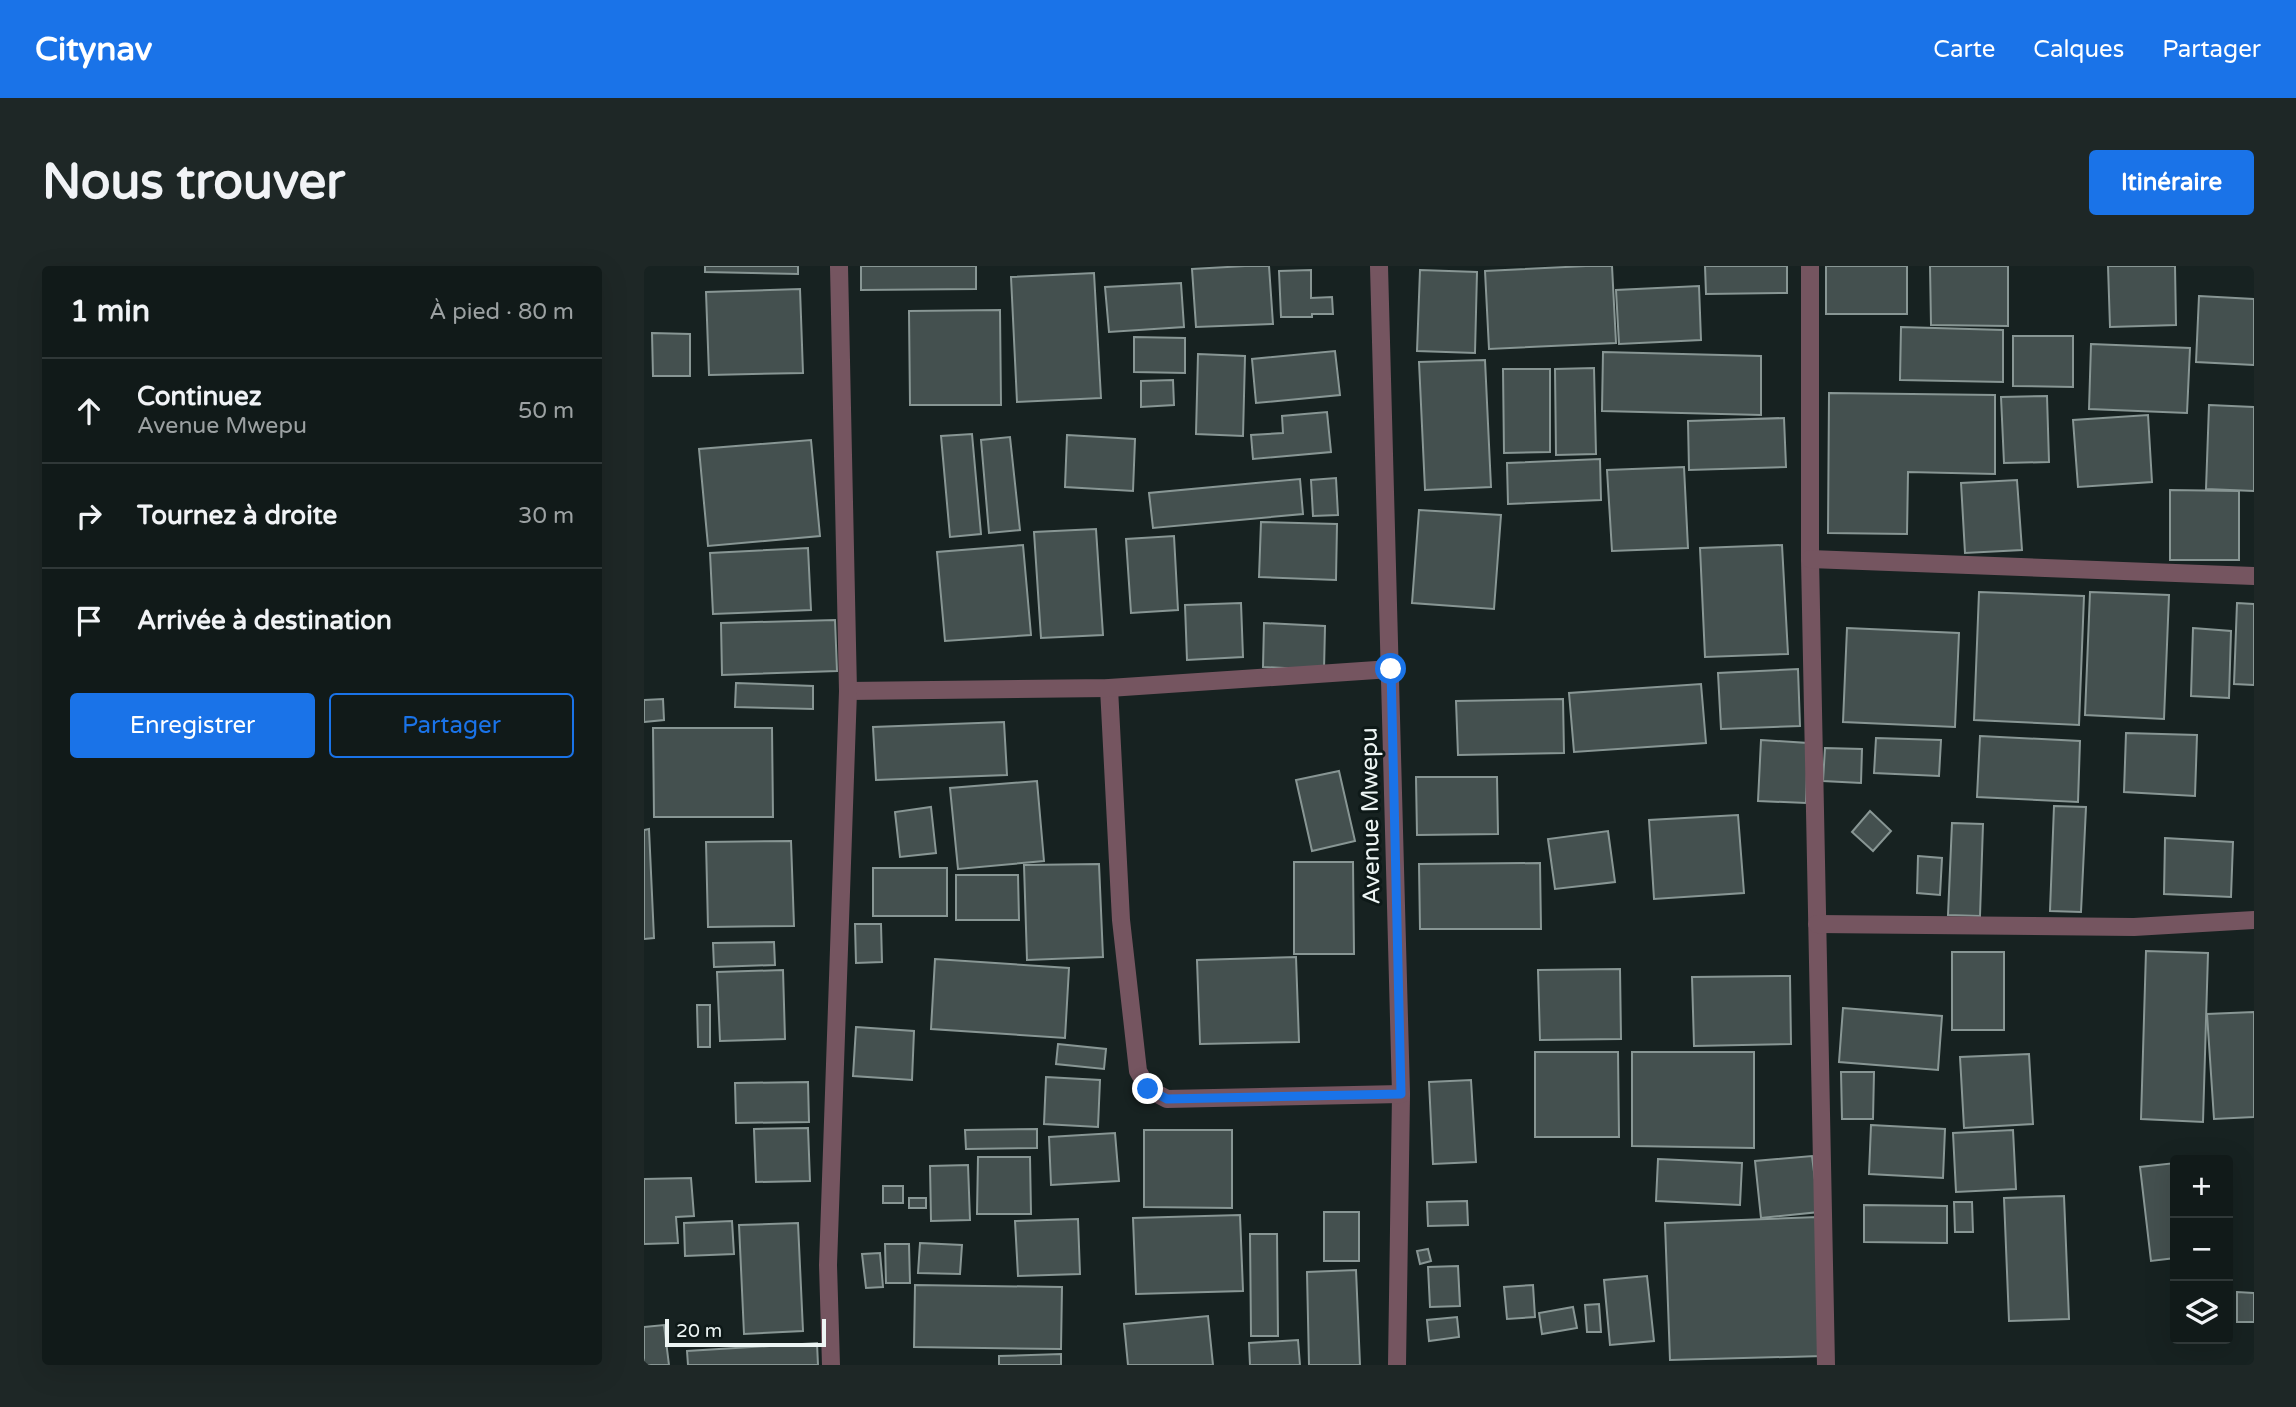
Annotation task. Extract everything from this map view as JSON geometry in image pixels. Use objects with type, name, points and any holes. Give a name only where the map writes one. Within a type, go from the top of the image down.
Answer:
[{"type":"street","points":[[831,1365],[828,1265],[848,691],[839,266]]},
{"type":"street","name":"Avenue Mwepu","points":[[1379,266],[1401,1094],[1397,1365]]},
{"type":"street","points":[[1811,266],[1810,559],[1826,1365]]},
{"type":"street","points":[[1810,559],[2254,576]]},
{"type":"street","points":[[848,691],[1109,688],[1391,669]]},
{"type":"street","points":[[1109,688],[1121,920],[1138,1071],[1148,1089],[1167,1099],[1401,1094]]},
{"type":"street","points":[[1817,924],[2134,927],[2254,920]]},
{"type":"building","points":[[705,266],[798,266],[798,274],[705,272]]},
{"type":"building","points":[[861,266],[976,266],[976,289],[861,290]]},
{"type":"building","points":[[1269,266],[1273,324],[1196,327],[1192,269]]},
{"type":"building","points":[[1612,266],[1616,343],[1489,349],[1485,271]]},
{"type":"building","points":[[1705,266],[1787,266],[1787,293],[1706,294]]},
{"type":"building","points":[[1826,266],[1907,266],[1907,314],[1826,314]]},
{"type":"building","points":[[1930,266],[2008,266],[2008,326],[1931,325]]},
{"type":"building","points":[[2108,266],[2175,266],[2176,325],[2110,327]]},
{"type":"building","points":[[1311,270],[1311,298],[1332,297],[1333,314],[1281,317],[1279,271]]},
{"type":"building","points":[[1420,270],[1477,272],[1475,353],[1417,351]]},
{"type":"building","points":[[1094,273],[1101,398],[1017,402],[1011,277]]},
{"type":"building","points":[[1181,283],[1184,327],[1109,332],[1105,287]]},
{"type":"building","points":[[1699,286],[1701,340],[1619,344],[1616,290]]},
{"type":"building","points":[[800,289],[803,373],[709,375],[706,292]]},
{"type":"building","points":[[2199,296],[2254,299],[2254,365],[2196,362]]},
{"type":"building","points":[[1000,310],[1001,405],[910,405],[909,311]]},
{"type":"building","points":[[1901,327],[2003,330],[2003,382],[1900,380]]},
{"type":"building","points":[[652,333],[690,334],[690,376],[653,376]]},
{"type":"building","points":[[2013,336],[2073,336],[2073,387],[2013,386]]},
{"type":"building","points":[[1134,337],[1185,338],[1185,373],[1134,372]]},
{"type":"building","points":[[2091,344],[2190,348],[2187,413],[2089,409]]},
{"type":"building","points":[[1335,351],[1340,395],[1256,403],[1252,359]]},
{"type":"building","points":[[1603,352],[1761,356],[1761,415],[1602,411]]},
{"type":"building","points":[[1198,354],[1245,356],[1243,436],[1196,434]]},
{"type":"building","points":[[1485,360],[1491,487],[1425,490],[1419,362]]},
{"type":"building","points":[[1594,368],[1596,454],[1556,455],[1555,369]]},
{"type":"building","points":[[1503,369],[1550,369],[1550,452],[1504,453]]},
{"type":"building","points":[[1173,380],[1174,405],[1141,407],[1141,381]]},
{"type":"building","points":[[1829,393],[1995,395],[1995,474],[1908,472],[1907,534],[1828,533]]},
{"type":"building","points":[[2047,396],[2049,462],[2004,463],[2001,397]]},
{"type":"building","points":[[2209,405],[2254,407],[2254,491],[2206,489]]},
{"type":"building","points":[[1327,412],[1331,452],[1253,459],[1251,435],[1283,433],[1282,416]]},
{"type":"building","points":[[2148,415],[2152,482],[2078,487],[2073,420]]},
{"type":"building","points":[[1784,418],[1786,467],[1689,470],[1688,421]]},
{"type":"building","points":[[972,434],[981,534],[950,537],[941,436]]},
{"type":"building","points":[[1067,435],[1135,439],[1133,491],[1065,487]]},
{"type":"building","points":[[1010,437],[1020,530],[989,533],[981,440]]},
{"type":"building","points":[[811,440],[820,536],[708,546],[699,449]]},
{"type":"building","points":[[1600,459],[1601,500],[1508,504],[1507,463]]},
{"type":"building","points":[[1684,467],[1688,548],[1612,551],[1607,470]]},
{"type":"building","points":[[1336,478],[1338,515],[1313,516],[1311,480]]},
{"type":"building","points":[[1300,479],[1303,514],[1153,528],[1149,493]]},
{"type":"building","points":[[2017,480],[2022,550],[1965,553],[1961,483]]},
{"type":"building","points":[[2170,490],[2239,491],[2239,560],[2170,560]]},
{"type":"building","points":[[1419,510],[1501,515],[1494,609],[1412,603]]},
{"type":"building","points":[[1261,522],[1337,524],[1336,580],[1259,577]]},
{"type":"building","points":[[1096,529],[1103,635],[1041,638],[1034,532]]},
{"type":"building","points":[[1174,536],[1178,610],[1131,613],[1126,539]]},
{"type":"building","points":[[1023,545],[1031,635],[945,641],[937,552]]},
{"type":"building","points":[[1782,545],[1788,654],[1705,657],[1700,548]]},
{"type":"building","points":[[808,548],[811,610],[713,614],[710,553]]},
{"type":"building","points":[[1979,592],[2084,596],[2079,725],[1974,720]]},
{"type":"building","points":[[2090,592],[2169,595],[2164,719],[2085,715]]},
{"type":"building","points":[[1241,603],[1243,657],[1187,660],[1185,605]]},
{"type":"building","points":[[2237,603],[2254,604],[2254,685],[2234,684]]},
{"type":"building","points":[[835,620],[837,671],[722,675],[721,623]]},
{"type":"building","points":[[1264,623],[1325,626],[1324,670],[1263,667]]},
{"type":"building","points":[[1847,628],[1959,633],[1955,727],[1843,722]]},
{"type":"building","points":[[2193,628],[2231,631],[2229,698],[2191,696]]},
{"type":"building","points":[[1798,669],[1800,726],[1721,729],[1718,673]]},
{"type":"building","points":[[736,683],[813,686],[813,709],[735,707]]},
{"type":"building","points":[[1701,684],[1706,743],[1574,752],[1569,693]]},
{"type":"building","points":[[663,699],[664,720],[644,722],[644,700]]},
{"type":"building","points":[[1563,699],[1564,753],[1458,755],[1456,701]]},
{"type":"building","points":[[1004,722],[1007,775],[876,780],[873,727]]},
{"type":"building","points":[[653,728],[772,728],[773,817],[654,817]]},
{"type":"building","points":[[2126,733],[2197,735],[2195,796],[2124,792]]},
{"type":"building","points":[[1980,736],[2080,741],[2078,802],[1977,797]]},
{"type":"building","points":[[1876,738],[1941,740],[1939,776],[1874,773]]},
{"type":"building","points":[[1761,740],[1808,743],[1806,803],[1758,801]]},
{"type":"building","points":[[1825,748],[1862,749],[1861,783],[1823,781]]},
{"type":"building","points":[[1339,771],[1355,841],[1312,851],[1296,780]]},
{"type":"building","points":[[1416,777],[1497,777],[1498,834],[1417,835]]},
{"type":"building","points":[[1037,781],[1044,861],[958,869],[950,788]]},
{"type":"building","points":[[2054,806],[2086,807],[2081,912],[2050,911]]},
{"type":"building","points":[[931,807],[936,853],[900,857],[895,812]]},
{"type":"building","points":[[1870,811],[1891,831],[1873,851],[1852,832]]},
{"type":"building","points":[[1738,815],[1744,893],[1654,899],[1649,820]]},
{"type":"building","points":[[1952,823],[1983,824],[1980,916],[1948,915]]},
{"type":"building","points":[[649,829],[654,938],[644,939],[644,830]]},
{"type":"building","points":[[1608,831],[1615,882],[1555,889],[1548,839]]},
{"type":"building","points":[[2165,838],[2233,842],[2231,897],[2164,894]]},
{"type":"building","points":[[791,841],[794,926],[708,927],[706,842]]},
{"type":"building","points":[[1918,856],[1942,858],[1940,895],[1917,893]]},
{"type":"building","points":[[1294,862],[1353,862],[1354,954],[1294,954]]},
{"type":"building","points":[[1540,863],[1541,929],[1420,929],[1419,864]]},
{"type":"building","points":[[1099,864],[1103,957],[1027,960],[1024,865]]},
{"type":"building","points":[[873,868],[947,868],[947,916],[873,916]]},
{"type":"building","points":[[956,875],[1018,875],[1019,920],[956,920]]},
{"type":"building","points":[[855,924],[881,924],[882,962],[856,963]]},
{"type":"building","points":[[774,942],[775,965],[714,967],[713,943]]},
{"type":"building","points":[[2146,951],[2208,953],[2203,1122],[2141,1119]]},
{"type":"building","points":[[1952,952],[2004,952],[2004,1030],[1952,1030]]},
{"type":"building","points":[[1296,957],[1299,1042],[1200,1044],[1197,960]]},
{"type":"building","points":[[935,959],[1069,968],[1065,1038],[931,1029]]},
{"type":"building","points":[[1620,969],[1621,1039],[1540,1040],[1538,970]]},
{"type":"building","points":[[783,970],[785,1039],[720,1041],[717,972]]},
{"type":"building","points":[[1790,976],[1791,1044],[1694,1046],[1692,977]]},
{"type":"building","points":[[697,1005],[710,1005],[710,1047],[698,1047]]},
{"type":"building","points":[[1843,1008],[1942,1016],[1938,1070],[1839,1062]]},
{"type":"building","points":[[2254,1012],[2254,1117],[2214,1119],[2207,1014]]},
{"type":"building","points":[[856,1027],[914,1031],[912,1080],[853,1076]]},
{"type":"building","points":[[1058,1044],[1106,1049],[1104,1069],[1056,1064]]},
{"type":"building","points":[[1535,1052],[1618,1052],[1619,1137],[1535,1137]]},
{"type":"building","points":[[1632,1052],[1754,1052],[1754,1148],[1632,1146]]},
{"type":"building","points":[[2029,1054],[2033,1124],[1964,1128],[1960,1057]]},
{"type":"building","points":[[1841,1072],[1874,1072],[1873,1119],[1842,1119]]},
{"type":"building","points":[[1046,1077],[1100,1080],[1098,1127],[1044,1124]]},
{"type":"building","points":[[1471,1080],[1476,1162],[1433,1164],[1429,1082]]},
{"type":"building","points":[[808,1082],[809,1122],[736,1123],[735,1083]]},
{"type":"building","points":[[1871,1125],[1945,1129],[1943,1178],[1869,1174]]},
{"type":"building","points":[[808,1128],[810,1181],[756,1182],[754,1129]]},
{"type":"building","points":[[1037,1129],[1037,1148],[966,1149],[965,1130]]},
{"type":"building","points":[[1144,1130],[1232,1130],[1232,1208],[1144,1207]]},
{"type":"building","points":[[2013,1130],[2016,1189],[1956,1192],[1953,1133]]},
{"type":"building","points":[[1115,1133],[1119,1181],[1051,1185],[1049,1137]]},
{"type":"building","points":[[1812,1156],[1819,1212],[1761,1218],[1755,1161]]},
{"type":"building","points":[[978,1157],[1030,1157],[1031,1214],[977,1214]]},
{"type":"building","points":[[1658,1159],[1742,1163],[1740,1205],[1656,1201]]},
{"type":"building","points":[[2170,1164],[2170,1259],[2151,1261],[2140,1167]]},
{"type":"building","points":[[968,1165],[970,1220],[931,1221],[930,1166]]},
{"type":"building","points":[[691,1178],[694,1216],[676,1217],[678,1243],[644,1244],[644,1179]]},
{"type":"building","points":[[883,1186],[903,1186],[903,1203],[883,1203]]},
{"type":"building","points":[[2064,1196],[2069,1319],[2009,1321],[2004,1198]]},
{"type":"building","points":[[909,1198],[926,1198],[926,1208],[909,1208]]},
{"type":"building","points":[[1467,1201],[1468,1225],[1428,1226],[1427,1202]]},
{"type":"building","points":[[1954,1202],[1972,1202],[1973,1232],[1955,1232]]},
{"type":"building","points":[[1864,1205],[1947,1206],[1947,1243],[1864,1242]]},
{"type":"building","points":[[1324,1212],[1359,1212],[1359,1261],[1324,1261]]},
{"type":"building","points":[[1240,1215],[1243,1291],[1136,1294],[1133,1218]]},
{"type":"building","points":[[1818,1217],[1823,1356],[1670,1360],[1665,1223]]},
{"type":"building","points":[[1078,1219],[1080,1274],[1018,1276],[1015,1221]]},
{"type":"building","points":[[732,1221],[734,1254],[685,1256],[684,1223]]},
{"type":"building","points":[[798,1223],[803,1331],[744,1334],[739,1225]]},
{"type":"building","points":[[1250,1234],[1277,1234],[1278,1336],[1251,1336]]},
{"type":"building","points":[[920,1243],[962,1245],[960,1274],[918,1273]]},
{"type":"building","points":[[885,1244],[909,1244],[910,1283],[886,1283]]},
{"type":"building","points":[[1428,1249],[1431,1261],[1420,1264],[1417,1251]]},
{"type":"building","points":[[880,1253],[883,1287],[866,1288],[862,1254]]},
{"type":"building","points":[[1458,1266],[1460,1306],[1430,1307],[1428,1267]]},
{"type":"building","points":[[1356,1270],[1360,1365],[1309,1365],[1307,1272]]},
{"type":"building","points":[[1647,1276],[1654,1341],[1610,1345],[1604,1280]]},
{"type":"building","points":[[915,1285],[1062,1287],[1061,1349],[914,1347]]},
{"type":"building","points":[[1533,1285],[1535,1317],[1507,1319],[1504,1287]]},
{"type":"building","points":[[2237,1292],[2254,1293],[2254,1322],[2237,1322]]},
{"type":"building","points":[[1599,1304],[1601,1332],[1587,1332],[1585,1305]]},
{"type":"building","points":[[1573,1307],[1577,1328],[1542,1334],[1539,1313]]},
{"type":"building","points":[[1208,1316],[1213,1365],[1128,1365],[1124,1324]]},
{"type":"building","points":[[1457,1317],[1459,1337],[1429,1341],[1427,1320]]},
{"type":"building","points":[[664,1325],[669,1365],[644,1365],[644,1327]]},
{"type":"building","points":[[1298,1340],[1300,1365],[1250,1365],[1249,1343]]},
{"type":"building","points":[[817,1343],[818,1365],[688,1365],[687,1351]]},
{"type":"building","points":[[1061,1354],[1061,1365],[999,1365],[999,1356]]},
{"type":"route","points":[[1148,1089],[1167,1099],[1401,1094],[1391,669]]}]
